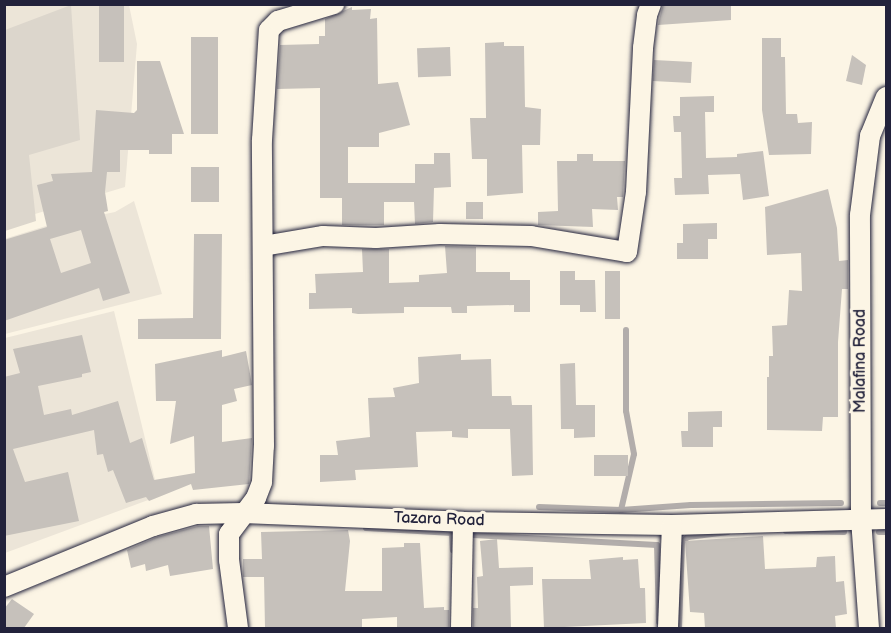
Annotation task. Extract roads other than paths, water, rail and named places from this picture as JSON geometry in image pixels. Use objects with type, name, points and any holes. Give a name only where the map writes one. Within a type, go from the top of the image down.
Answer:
[{"type":"street","points":[[238,628],[229,534],[255,498],[262,482],[262,140],[269,30],[278,21],[334,4]]},
{"type":"street","points":[[263,246],[323,236],[376,238],[440,234],[531,236],[627,252],[636,192],[643,48],[647,15],[651,4]]},
{"type":"street","name":"Malafina Road","points":[[869,628],[861,519],[860,215],[870,136],[886,97]]},
{"type":"street","name":"Tazara Road","points":[[4,587],[172,519],[196,514],[243,513],[463,522],[672,525],[886,519]]},
{"type":"street","points":[[461,628],[463,522]]},
{"type":"street","points":[[668,628],[669,546],[672,525]]},
{"type":"waterway","points":[[621,510],[634,454],[626,411],[626,330]]},
{"type":"waterway","points":[[539,507],[621,510],[691,505],[841,503]]},
{"type":"waterway","points":[[880,503],[886,503]]},
{"type":"waterway","points":[[366,528],[452,533],[453,550]]},
{"type":"waterway","points":[[786,531],[844,532]]},
{"type":"waterway","points":[[679,628],[682,542],[688,537],[728,532]]},
{"type":"waterway","points":[[879,532],[886,532]]},
{"type":"waterway","points":[[473,535],[657,545],[659,622]]}]
